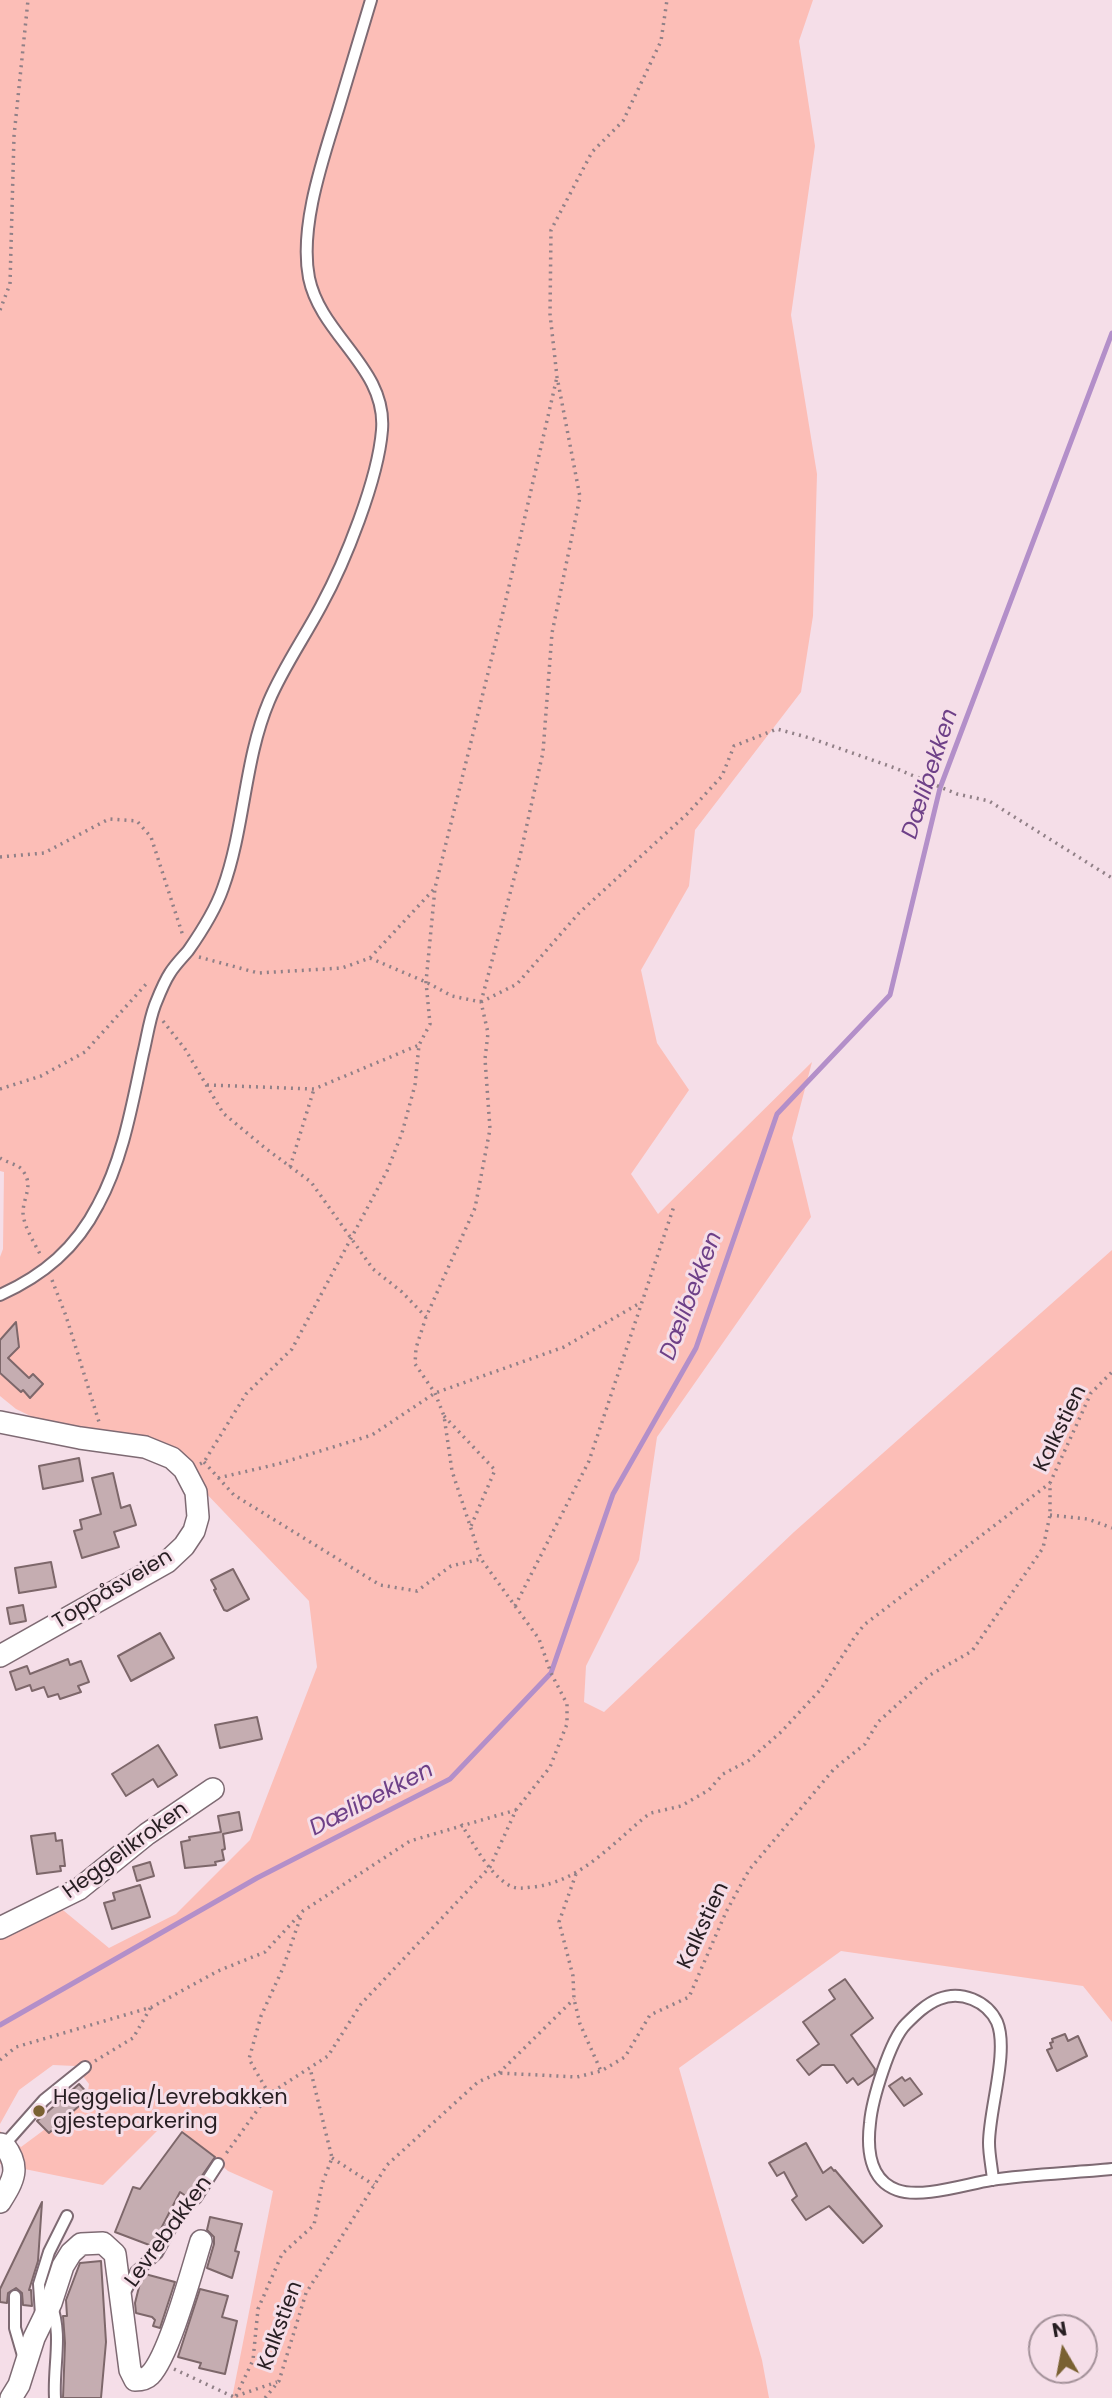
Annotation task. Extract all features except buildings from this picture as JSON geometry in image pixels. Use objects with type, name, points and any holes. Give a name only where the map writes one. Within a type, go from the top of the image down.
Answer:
[{"type":"street","name":"Toppåsveien","points":[[0,1406],[9,1423],[156,1450],[184,1469],[196,1492],[198,1517],[194,1531],[184,1546],[156,1569],[0,1656]]},
{"type":"street","name":"Heggelikroken","points":[[0,1928],[79,1889],[147,1834],[212,1789]]},
{"type":"street","points":[[0,2202],[10,2186],[15,2168],[12,2156],[2,2144]]},
{"type":"street","name":"Levrebakken","points":[[11,2398],[19,2385],[57,2281],[71,2253],[82,2244],[93,2242],[103,2243],[115,2254],[130,2370],[135,2380],[150,2375],[159,2362],[201,2241]]},
{"type":"lane","points":[[0,1295],[48,1269],[80,1236],[99,1205],[116,1168],[153,1009],[169,973],[209,920],[223,890],[246,795],[255,740],[270,699],[323,603],[360,513],[378,459],[382,407],[364,368],[328,319],[315,295],[309,278],[307,244],[324,154],[371,0]]},
{"type":"lane","points":[[993,2180],[989,2142],[1001,2043],[996,2021],[979,2001],[961,1996],[940,1998],[918,2012],[902,2028],[888,2057],[870,2117],[868,2138],[872,2165],[880,2180],[898,2191],[919,2193],[993,2180],[1112,2169]]},
{"type":"lane","points":[[2,2144],[44,2100],[85,2067]]},
{"type":"lane","name":"Levrebakken","points":[[120,2300],[136,2272],[157,2253],[178,2215],[196,2198],[218,2164]]},
{"type":"lane","name":"Levrebakken","points":[[55,2398],[58,2351],[56,2318],[46,2312],[39,2284],[49,2252],[67,2216]]},
{"type":"lane","points":[[15,2296],[15,2328],[26,2366]]},
{"type":"path","points":[[0,310],[10,284],[14,136],[28,0]]},
{"type":"path","points":[[218,2164],[269,2094],[328,2056],[361,2004],[490,1867],[516,1810],[550,1768],[567,1724],[567,1704],[551,1673],[539,1639],[481,1559],[452,1471],[444,1416],[435,1393],[415,1364],[416,1348],[426,1317],[475,1208],[489,1129],[485,1059],[488,1033],[481,1002],[520,856],[543,752],[552,633],[580,497],[558,377],[550,314],[551,230],[592,152],[623,121],[661,41],[667,0]]},
{"type":"path","points":[[481,1559],[450,1566],[417,1591],[380,1585],[234,1495],[204,1462],[246,1394],[292,1349],[387,1171],[402,1133],[415,1085],[419,1045],[430,1024],[426,982],[435,888],[505,608],[558,377]]},
{"type":"path","points":[[370,958],[452,996],[481,1002],[517,984],[579,913],[687,814],[722,776],[734,746],[777,729],[895,768],[957,794],[989,801],[1112,878]]},
{"type":"path","points":[[0,857],[44,853],[109,819],[137,821],[150,837],[187,951],[205,961],[258,973],[342,968],[370,958],[435,888]]},
{"type":"path","points":[[0,1089],[41,1076],[85,1052],[152,978]]},
{"type":"path","points":[[153,1009],[185,1049],[223,1113],[311,1182],[373,1269],[402,1292],[426,1317]]},
{"type":"path","points":[[207,1085],[314,1089],[419,1045]]},
{"type":"path","points":[[290,1167],[314,1089]]},
{"type":"path","points":[[0,1158],[22,1168],[28,1180],[29,1193],[23,1213],[66,1316],[104,1441]]},
{"type":"path","points":[[515,1606],[589,1461],[674,1206]]},
{"type":"path","points":[[218,1478],[278,1464],[372,1436],[435,1393],[564,1347],[640,1303]]},
{"type":"path","name":"Kalkstien","points":[[265,2398],[279,2381],[306,2293],[387,2165],[478,2082],[499,2073],[578,2077],[601,2071],[625,2057],[650,2015],[689,1997],[726,1912],[749,1870],[834,1769],[865,1744],[878,1722],[930,1675],[972,1651],[1043,1548],[1050,1515],[1050,1483],[1091,1393],[1112,1372]]},
{"type":"path","points":[[444,1416],[495,1470],[471,1528]]},
{"type":"path","points":[[461,1824],[490,1867],[506,1883],[516,1888],[553,1885],[576,1874],[651,1813],[681,1806],[709,1790],[723,1774],[748,1761],[781,1732],[821,1689],[864,1625],[1050,1483]]},
{"type":"path","points":[[1050,1515],[1088,1519],[1112,1528]]},
{"type":"path","points":[[0,2060],[16,2047],[152,2007],[218,1971],[265,1952],[303,1911],[410,1840],[516,1810]]},
{"type":"path","points":[[576,1874],[559,1922],[573,1976],[574,2000],[580,2024],[601,2071]]},
{"type":"path","points":[[269,2094],[248,2059],[261,2016],[283,1968],[303,1911]]},
{"type":"path","points":[[499,2073],[574,2000]]},
{"type":"path","points":[[85,2067],[133,2038],[152,2007]]},
{"type":"path","points":[[236,2397],[253,2360],[258,2309],[282,2254],[314,2225],[322,2184],[332,2158],[310,2068]]},
{"type":"path","points":[[332,2158],[374,2185]]},
{"type":"path","points":[[159,2362],[236,2397],[279,2381]]},
{"type":"shaded area","points":[[0,0],[813,0],[799,41],[815,146],[791,315],[817,474],[813,616],[801,692],[695,830],[689,886],[641,970],[657,1043],[689,1090],[631,1174],[658,1214],[812,1062],[792,1138],[811,1217],[657,1437],[639,1560],[586,1666],[584,1702],[604,1712],[794,1532],[1112,1250],[1112,2022],[1083,1986],[841,1951],[679,2068],[762,2360],[769,2398],[232,2398],[273,2191],[228,2171],[169,2119],[103,2185],[0,2164],[0,2131],[21,2147],[87,2098],[89,2084],[75,2066],[53,2065],[19,2090],[0,2124],[0,1931],[58,1906],[109,1948],[176,1914],[250,1840],[317,1667],[309,1601],[202,1489],[145,1437],[41,1421],[16,1409],[0,1396],[0,1257],[3,1249],[4,1172],[0,1171]]},
{"type":"waterway","name":"Dælibekken","points":[[0,2025],[257,1878],[450,1779],[551,1673],[613,1494],[696,1348],[777,1114],[890,995],[940,788],[1112,333]]},
{"type":"place","name":"Heggelia/Levrebakken gjesteparkering","points":[[39,2111]]}]
